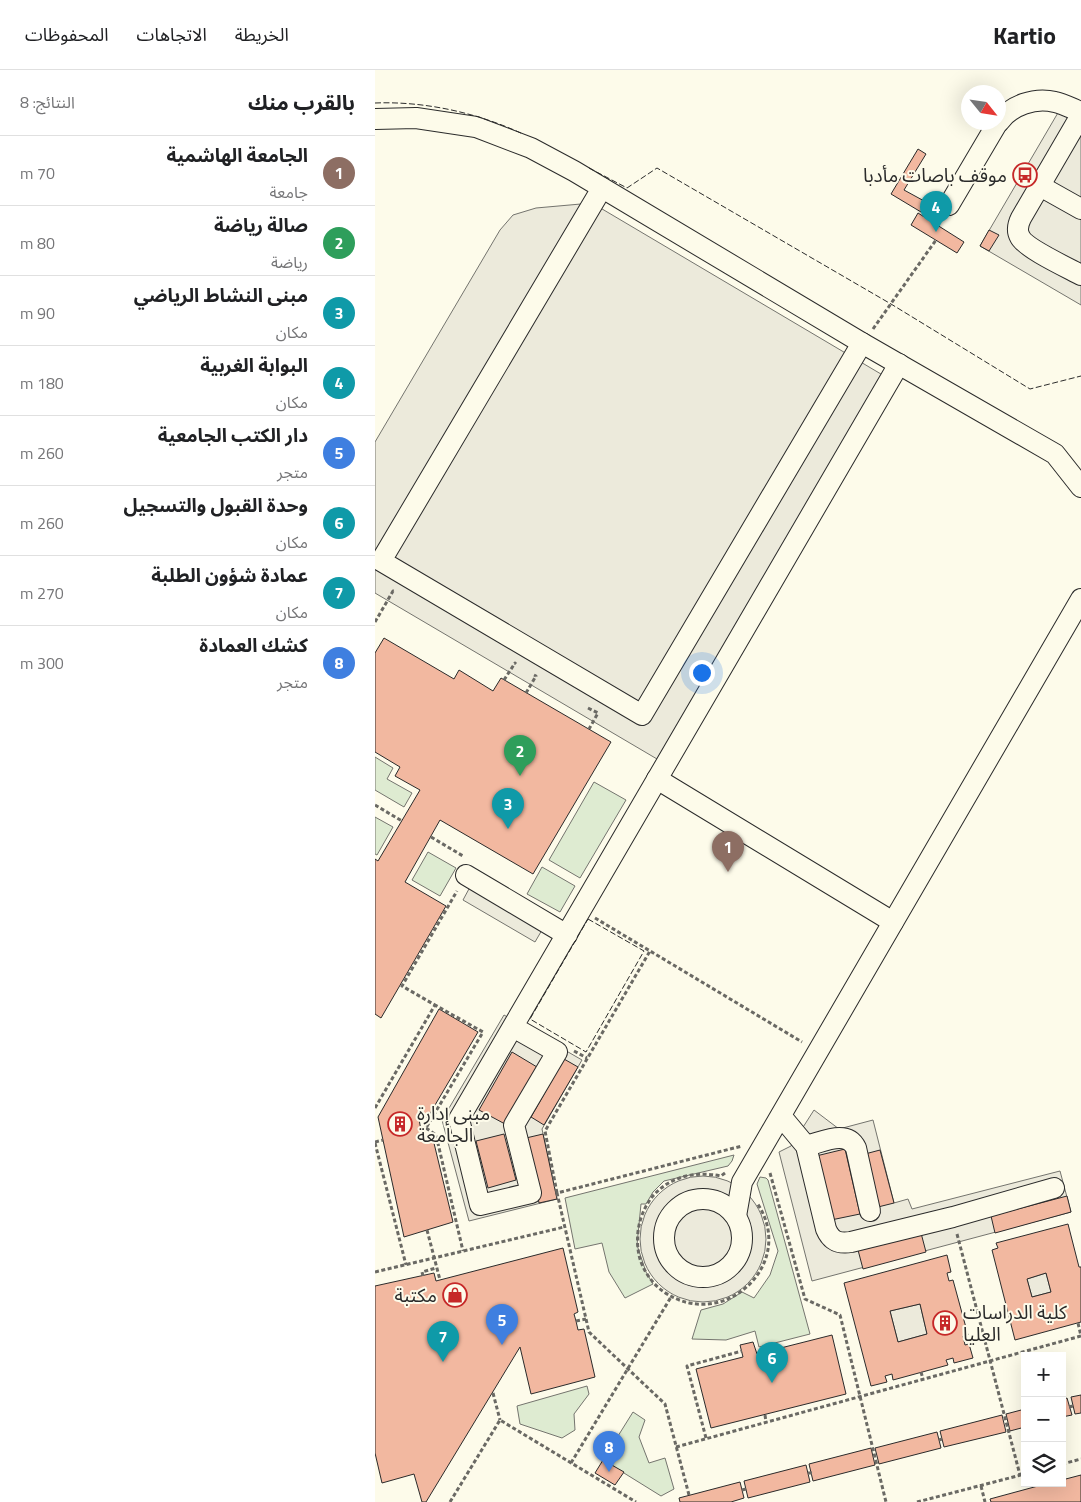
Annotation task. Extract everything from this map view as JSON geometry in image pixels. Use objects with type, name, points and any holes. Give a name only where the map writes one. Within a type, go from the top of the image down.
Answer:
[{"type":"street","points":[[1006,115],[1013,109],[1026,103],[1040,100],[1055,102],[1081,114],[1073,147],[1040,186],[1018,224],[1020,237],[1027,245],[1081,275]]},
{"type":"street","points":[[375,119],[416,118],[476,127],[531,148],[1055,454],[1081,458]]},
{"type":"street","points":[[949,205],[993,130]]},
{"type":"street","points":[[1040,186],[1081,209]]},
{"type":"street","points":[[602,188],[381,561],[389,566],[642,715],[862,343]]},
{"type":"street","points":[[513,1027],[557,1052],[514,1125],[531,1193],[480,1205],[459,1119],[899,364]]},
{"type":"street","points":[[1055,454],[1081,487]]},
{"type":"street","points":[[736,1216],[741,1184],[1081,599]]},
{"type":"street","points":[[657,779],[893,922]]},
{"type":"street","points":[[466,875],[567,935]]},
{"type":"street","points":[[781,1116],[807,1146],[829,1236],[835,1242],[851,1242],[953,1217],[1054,1188]]},
{"type":"street","points":[[807,1146],[839,1137],[845,1137],[854,1143],[857,1148],[870,1211]]},
{"type":"street","points":[[714,1200],[741,1184]]},
{"type":"street","points":[[702,1199],[714,1200],[729,1209],[736,1216],[741,1226],[743,1238],[739,1254],[729,1268],[719,1274],[697,1277],[681,1270],[669,1258],[664,1236],[672,1214],[681,1206],[691,1201],[702,1199]]},
{"type":"path","points":[[862,343],[936,240]]},
{"type":"path","points":[[375,622],[393,591],[401,596]]},
{"type":"path","points":[[504,680],[515,663],[522,667]]},
{"type":"path","points":[[529,672],[544,681]]},
{"type":"path","points":[[526,693],[536,676]]},
{"type":"path","points":[[583,704],[598,713],[589,729]]},
{"type":"path","points":[[375,805],[402,821]]},
{"type":"path","points":[[426,1128],[483,1032],[403,986],[474,862],[431,837]]},
{"type":"path","points":[[587,914],[818,1052]]},
{"type":"path","points":[[649,950],[545,1131],[564,1227],[589,1332],[665,1404],[689,1495]]},
{"type":"path","points":[[375,1108],[435,1004]]},
{"type":"path","points":[[571,1049],[587,1058]]},
{"type":"path","points":[[421,1129],[426,1128],[436,1135],[463,1251]]},
{"type":"path","points":[[383,1140],[375,1142],[406,1265]]},
{"type":"path","points":[[557,1194],[745,1145],[741,1153]]},
{"type":"path","points":[[768,1168],[805,1299],[840,1315],[886,1502]]},
{"type":"path","points":[[709,1174],[721,1176],[741,1184],[764,1214],[769,1234],[765,1260],[760,1272],[753,1282],[732,1298],[708,1305],[695,1304],[671,1297],[652,1280],[640,1258],[638,1232],[645,1208],[661,1188],[683,1176],[709,1174]]},
{"type":"path","points":[[917,1502],[1020,1475],[953,1217]]},
{"type":"path","points":[[375,1272],[564,1227]]},
{"type":"path","points":[[427,1230],[440,1280]]},
{"type":"path","points":[[423,1276],[422,1272],[436,1268]]},
{"type":"path","points":[[571,1463],[671,1297]]},
{"type":"path","points":[[576,1321],[586,1319]]},
{"type":"path","points":[[676,1447],[1081,1336],[1078,1323]]},
{"type":"path","points":[[706,1438],[687,1366],[742,1351]]},
{"type":"path","points":[[921,1372],[923,1379]]},
{"type":"path","points":[[493,1393],[500,1420],[636,1502]]},
{"type":"path","points":[[765,1414],[766,1422]]},
{"type":"path","points":[[450,1502],[500,1420]]},
{"type":"path","points":[[1066,1463],[1081,1459]]},
{"type":"path","points":[[981,1485],[985,1502]]},
{"type":"green space","points":[[375,757],[393,768],[387,779],[412,793],[404,807],[375,790]]},
{"type":"green space","points":[[594,782],[626,800],[580,878],[549,860]]},
{"type":"green space","points":[[375,817],[393,827],[377,855],[375,854]]},
{"type":"green space","points":[[428,852],[456,868],[440,896],[412,880]]},
{"type":"green space","points":[[542,867],[575,886],[560,912],[527,894]]},
{"type":"green space","points":[[734,1155],[728,1166],[664,1181],[653,1192],[646,1204],[641,1204],[637,1245],[646,1272],[653,1284],[625,1298],[609,1272],[602,1243],[575,1249],[565,1198]]},
{"type":"green space","points":[[760,1177],[768,1180],[810,1334],[759,1347],[755,1331],[726,1340],[692,1339],[701,1310],[723,1304],[742,1292],[754,1298],[770,1275],[778,1251],[757,1184]]},
{"type":"green space","points":[[587,1386],[589,1394],[574,1414],[575,1430],[562,1438],[520,1424],[517,1406]]},
{"type":"green space","points":[[633,1412],[645,1420],[639,1437],[649,1463],[665,1458],[674,1489],[661,1496],[603,1460]]},
{"type":"shaded area","points":[[1059,111],[1081,120],[1081,305],[980,246]]},
{"type":"shaded area","points":[[592,203],[886,377],[657,759],[375,593],[375,442],[500,230],[513,215],[536,208]]},
{"type":"shaded area","points":[[470,887],[542,930],[535,942],[463,900]]},
{"type":"shaded area","points":[[504,1015],[582,1060],[542,1129],[557,1199],[469,1221],[442,1120]]},
{"type":"shaded area","points":[[814,1110],[839,1129],[873,1120],[894,1203],[908,1199],[912,1209],[1060,1171],[1071,1212],[812,1281],[779,1152],[791,1146]]},
{"type":"shaded area","points":[[703,1176],[727,1181],[738,1186],[748,1194],[756,1204],[761,1215],[766,1239],[761,1263],[756,1274],[748,1284],[738,1292],[727,1297],[703,1302],[679,1297],[668,1292],[658,1284],[650,1274],[645,1263],[640,1239],[645,1215],[650,1204],[658,1194],[668,1186],[679,1181]]},
{"type":"shaded area","points":[[1046,1273],[1051,1292],[1032,1297],[1027,1279]]},
{"type":"shaded area","points":[[920,1304],[927,1334],[898,1342],[890,1311]]},
{"type":"building","points":[[918,149],[926,154],[904,190],[926,202],[921,212],[891,194]]},
{"type":"building","points":[[918,213],[964,242],[957,253],[911,225]]},
{"type":"building","points":[[989,230],[999,235],[989,251],[980,246]]},
{"type":"building","points":[[384,638],[454,679],[459,670],[493,691],[501,678],[611,742],[533,874],[440,820],[405,882],[446,906],[381,1018],[375,1014],[375,859],[378,861],[420,790],[395,776],[400,767],[375,752],[375,653]]},
{"type":"building","name":"مبنى إدارة الجامعة","points":[[439,1009],[478,1032],[428,1117],[419,1119],[423,1142],[433,1139],[453,1222],[404,1237],[378,1117]]},
{"type":"building","points":[[512,1052],[537,1067],[505,1124],[479,1110]]},
{"type":"building","points":[[564,1059],[578,1067],[544,1125],[531,1117]]},
{"type":"building","points":[[504,1134],[516,1180],[488,1188],[476,1141]]},
{"type":"building","points":[[543,1134],[557,1199],[539,1203],[526,1138]]},
{"type":"building","points":[[845,1149],[860,1214],[831,1220],[816,1156]]},
{"type":"building","points":[[880,1150],[894,1203],[878,1207],[865,1154]]},
{"type":"building","points":[[1067,1196],[1071,1212],[995,1233],[991,1216]]},
{"type":"building","points":[[1068,1224],[1079,1267],[1081,1267],[1081,1322],[1015,1340],[992,1250],[998,1248],[996,1243]],"holes":[[[1046,1273],[1051,1292],[1032,1297],[1027,1279]]]},
{"type":"building","points":[[921,1233],[926,1252],[863,1269],[858,1250]]},
{"type":"building","points":[[563,1248],[578,1312],[574,1314],[578,1330],[584,1329],[595,1377],[531,1394],[520,1347],[426,1502],[422,1502],[414,1474],[382,1483],[375,1453],[375,1286],[434,1273],[436,1281]]},
{"type":"building","name":"كلية الدراسات العليا","points":[[947,1255],[951,1272],[947,1273],[949,1281],[953,1280],[968,1335],[963,1336],[965,1345],[969,1344],[973,1358],[954,1363],[953,1358],[946,1360],[948,1365],[893,1380],[892,1374],[885,1376],[887,1382],[871,1386],[844,1283]],"holes":[[[920,1304],[927,1334],[898,1342],[890,1311]]]},
{"type":"building","points":[[832,1335],[846,1394],[711,1428],[696,1369],[743,1357],[740,1345],[753,1342],[757,1354]]},
{"type":"building","points":[[1081,1395],[1081,1413],[1075,1414],[1071,1397]]},
{"type":"building","points":[[1066,1398],[1072,1415],[1066,1416]]},
{"type":"building","points":[[1021,1410],[1021,1428],[1010,1431],[1006,1414]]},
{"type":"building","points":[[1002,1415],[1006,1432],[944,1447],[940,1431]]},
{"type":"building","points":[[937,1432],[941,1448],[879,1464],[875,1448]]},
{"type":"building","points":[[871,1448],[875,1465],[813,1481],[809,1464]]},
{"type":"building","points":[[603,1460],[624,1472],[615,1485],[595,1473]]},
{"type":"building","points":[[806,1465],[810,1482],[748,1498],[744,1481]]},
{"type":"building","points":[[1081,1475],[1081,1502],[991,1502],[990,1499],[1034,1487],[1066,1487],[1066,1479]]},
{"type":"building","points":[[740,1482],[744,1498],[731,1502],[680,1502],[679,1498]]},
{"type":"fence","points":[[375,103],[432,106],[470,114],[523,134]]},
{"type":"fence","points":[[589,168],[627,188],[657,168],[891,304],[1030,389],[1081,376]]},
{"type":"fence","points":[[588,919],[644,951],[586,1052],[530,1019],[588,919]]},
{"type":"place","name":"موقف باصات مأدبا","points":[[1025,175]]},
{"type":"place","name":"البوابة الغربية","points":[[936,232]]},
{"type":"place","name":"صالة رياضة","points":[[520,776]]},
{"type":"place","name":"مبنى النشاط الرياضي","points":[[508,829]]},
{"type":"place","name":"الجامعة الهاشمية","points":[[728,872]]},
{"type":"place","name":"مبنى إدارة الجامعة","points":[[400,1124]]},
{"type":"place","name":"مكتبة","points":[[455,1295]]},
{"type":"place","name":"كلية الدراسات العليا","points":[[945,1323]]},
{"type":"place","name":"دار الكتب الجامعية","points":[[502,1345]]},
{"type":"place","name":"عمادة شؤون الطلبة","points":[[443,1362]]},
{"type":"place","name":"وحدة القبول والتسجيل","points":[[772,1383]]},
{"type":"place","name":"كشك العمادة","points":[[609,1472]]}]
